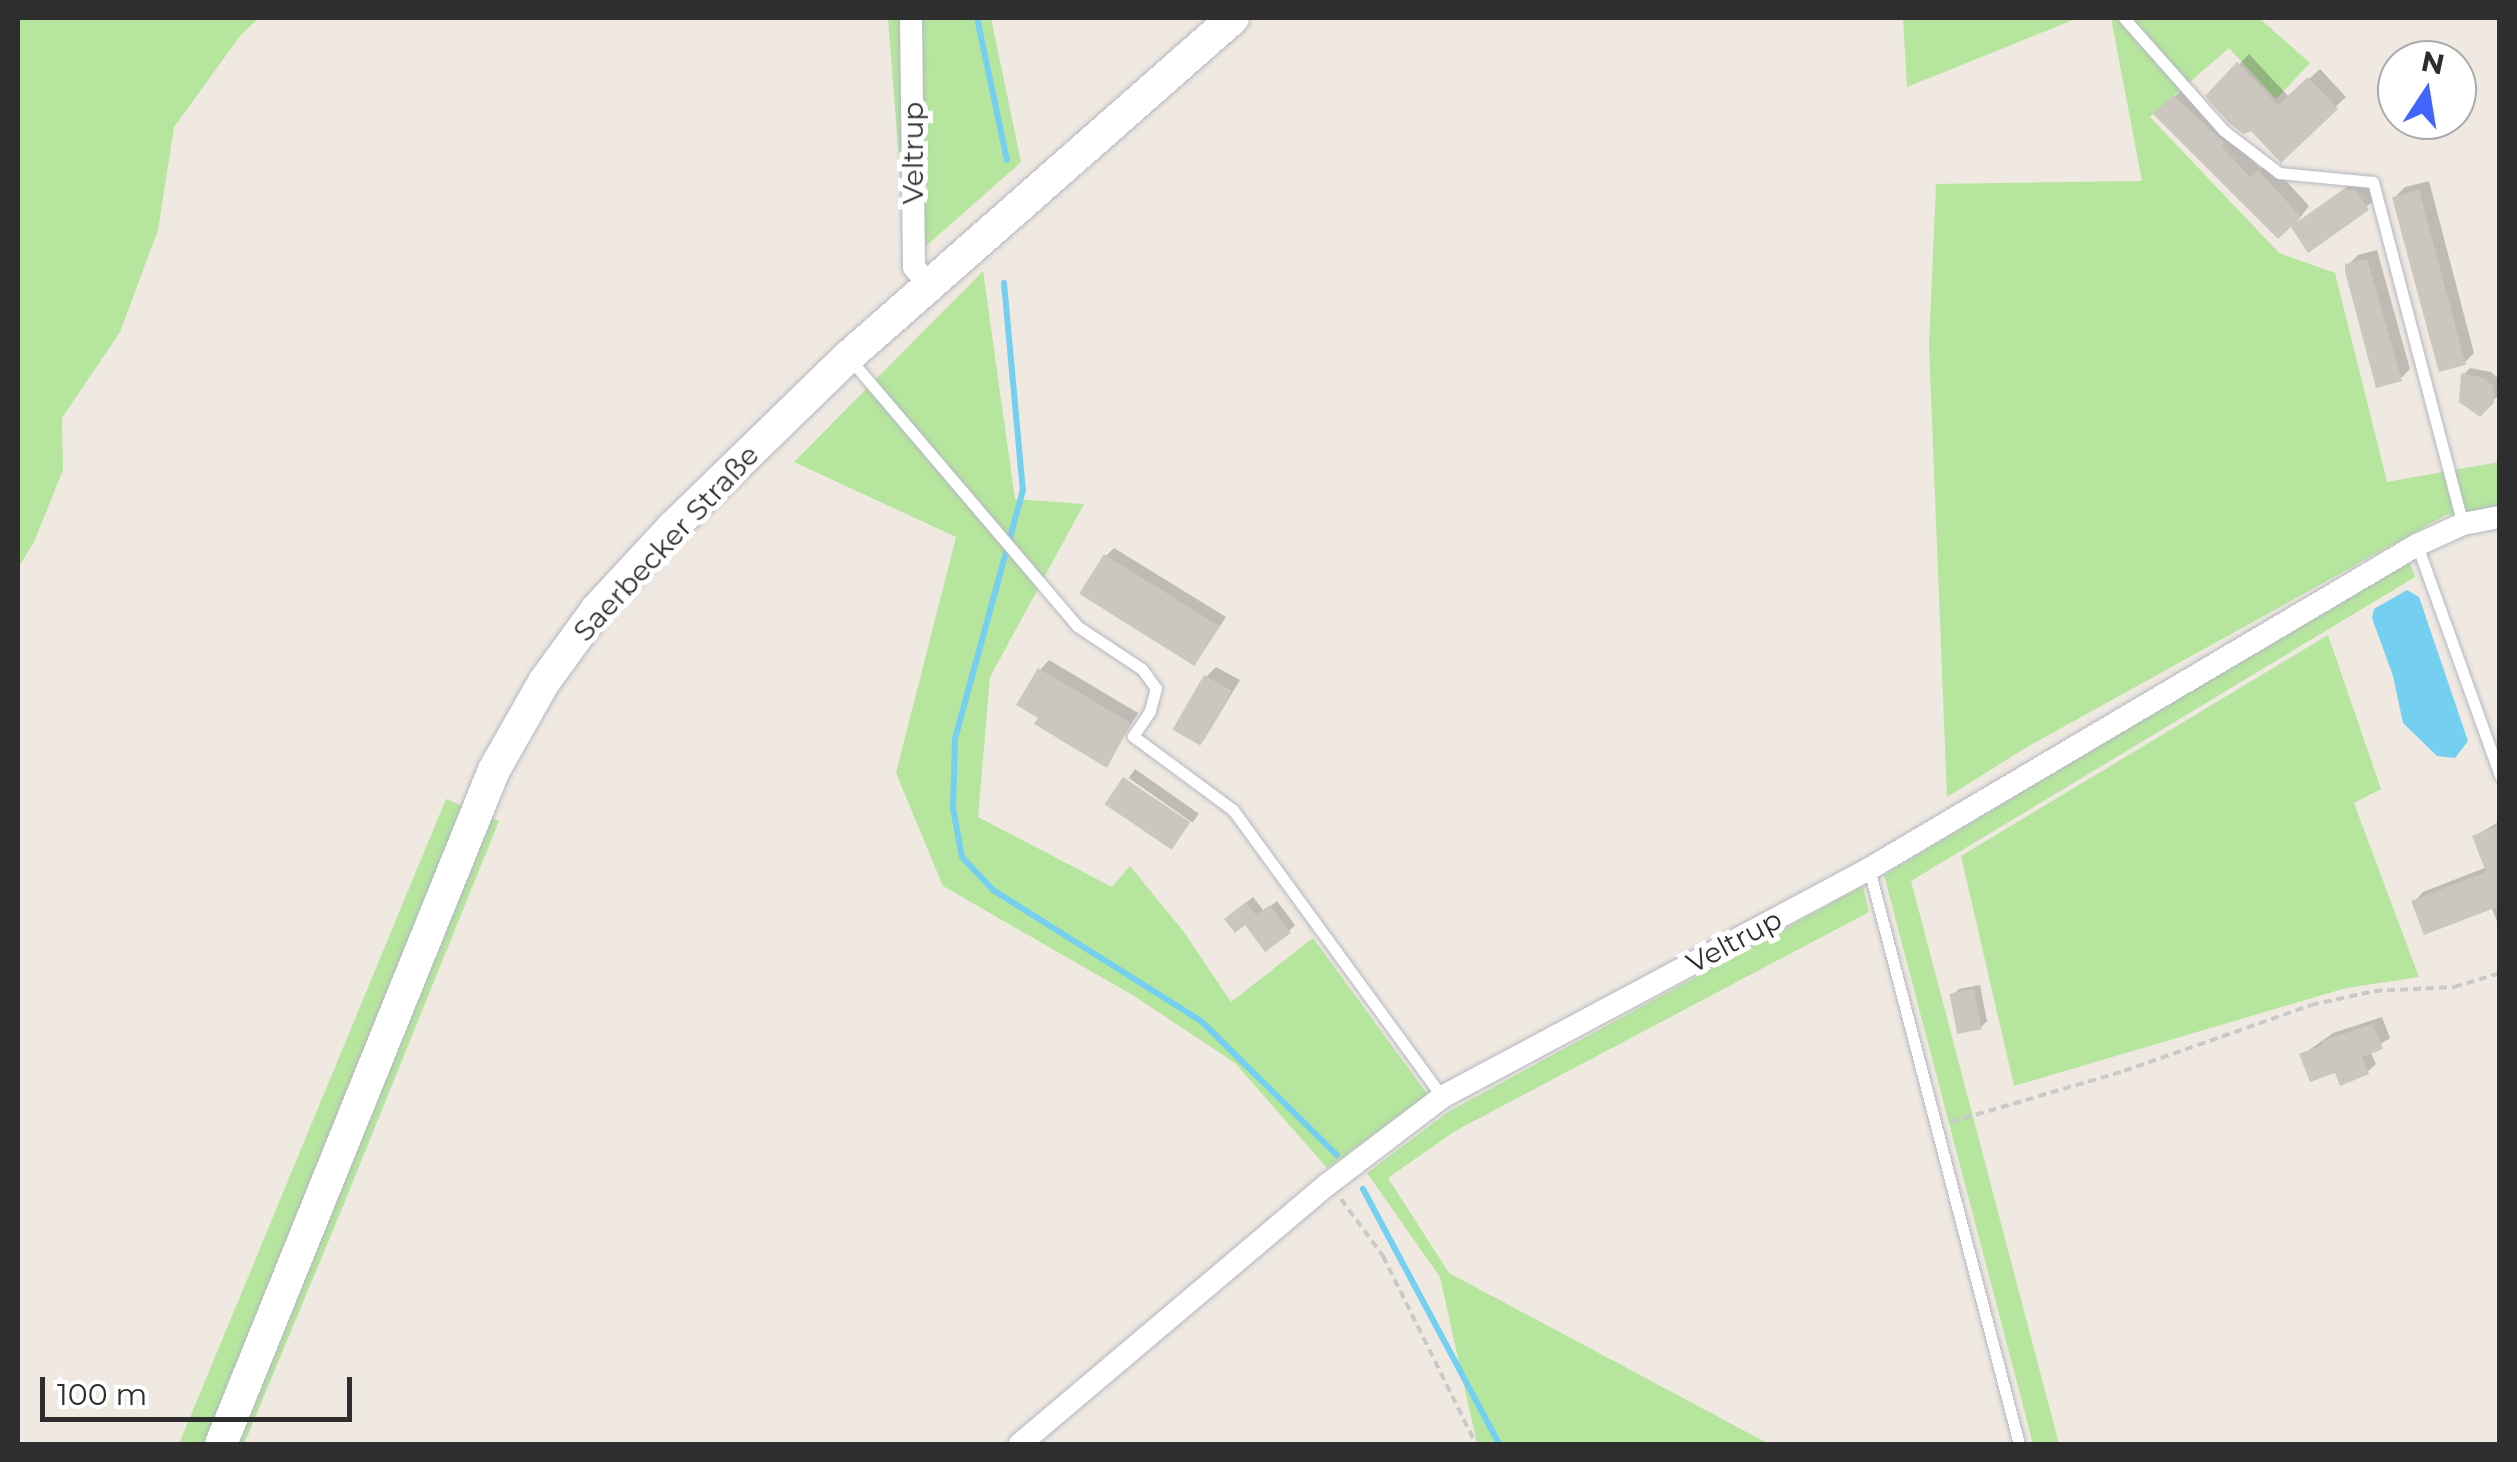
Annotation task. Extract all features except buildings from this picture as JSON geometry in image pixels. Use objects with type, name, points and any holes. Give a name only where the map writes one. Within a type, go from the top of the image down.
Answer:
[{"type":"main road","name":"Saerbecker Straße","points":[[221,1444],[494,770],[519,722],[597,608],[673,527],[848,357],[1233,18]]},
{"type":"street","name":"Veltrup","points":[[911,18],[914,267],[928,284]]},
{"type":"street","name":"Veltrup","points":[[1020,1444],[1328,1184],[1442,1097],[1870,869],[2417,545],[2463,524],[2500,517]]},
{"type":"lane","points":[[2124,18],[2223,130],[2279,172],[2372,182],[2463,524]]},
{"type":"lane","points":[[848,357],[1077,626],[1142,669],[1156,688],[1150,711],[1133,736],[1233,810],[1442,1097]]},
{"type":"lane","points":[[2417,545],[2500,776]]},
{"type":"lane","points":[[1870,869],[2019,1444]]},
{"type":"path","points":[[1936,1126],[2124,1071],[2311,1005],[2374,991],[2454,986],[2500,973]]},
{"type":"path","points":[[1328,1184],[1382,1256],[1476,1444]]},
{"type":"green space","points":[[18,18],[259,18],[240,36],[174,127],[158,230],[120,332],[62,418],[63,470],[34,542],[18,568]]},
{"type":"green space","points":[[888,18],[991,18],[1021,162],[907,263]]},
{"type":"green space","points":[[1903,18],[2078,18],[1907,87]]},
{"type":"green space","points":[[2111,18],[2259,18],[2310,63],[2276,99],[2229,48],[2150,117],[2279,253],[2335,273],[2387,482],[2499,462],[2499,507],[2446,515],[2027,747],[1947,797],[1929,346],[1936,184],[2142,181]]},
{"type":"green space","points":[[983,271],[1015,499],[1084,504],[990,677],[978,817],[1112,887],[1130,866],[1184,932],[1231,1002],[1313,938],[1428,1095],[1327,1168],[1235,1063],[1134,996],[943,886],[896,773],[956,537],[794,462]]},
{"type":"green space","points":[[2409,560],[2415,577],[1911,881],[2059,1444],[2033,1444],[1884,875]]},
{"type":"green space","points":[[2328,635],[2381,789],[2354,803],[2419,977],[2346,988],[2014,1086],[1961,856]]},
{"type":"green space","points":[[446,799],[499,821],[339,1216],[244,1444],[179,1444]]},
{"type":"green space","points":[[1863,886],[1869,912],[1455,1131],[1388,1178],[1449,1273],[1769,1444],[1477,1444],[1440,1277],[1367,1173],[1448,1112]]},
{"type":"water","points":[[2407,590],[2419,597],[2468,741],[2455,758],[2437,756],[2403,723],[2393,676],[2372,618],[2374,609]]},
{"type":"waterway","points":[[977,18],[1007,160]]},
{"type":"waterway","points":[[1004,283],[1023,490],[955,738],[953,808],[962,857],[993,890],[1201,1021],[1337,1155]]},
{"type":"waterway","points":[[1363,1189],[1499,1444]]}]
